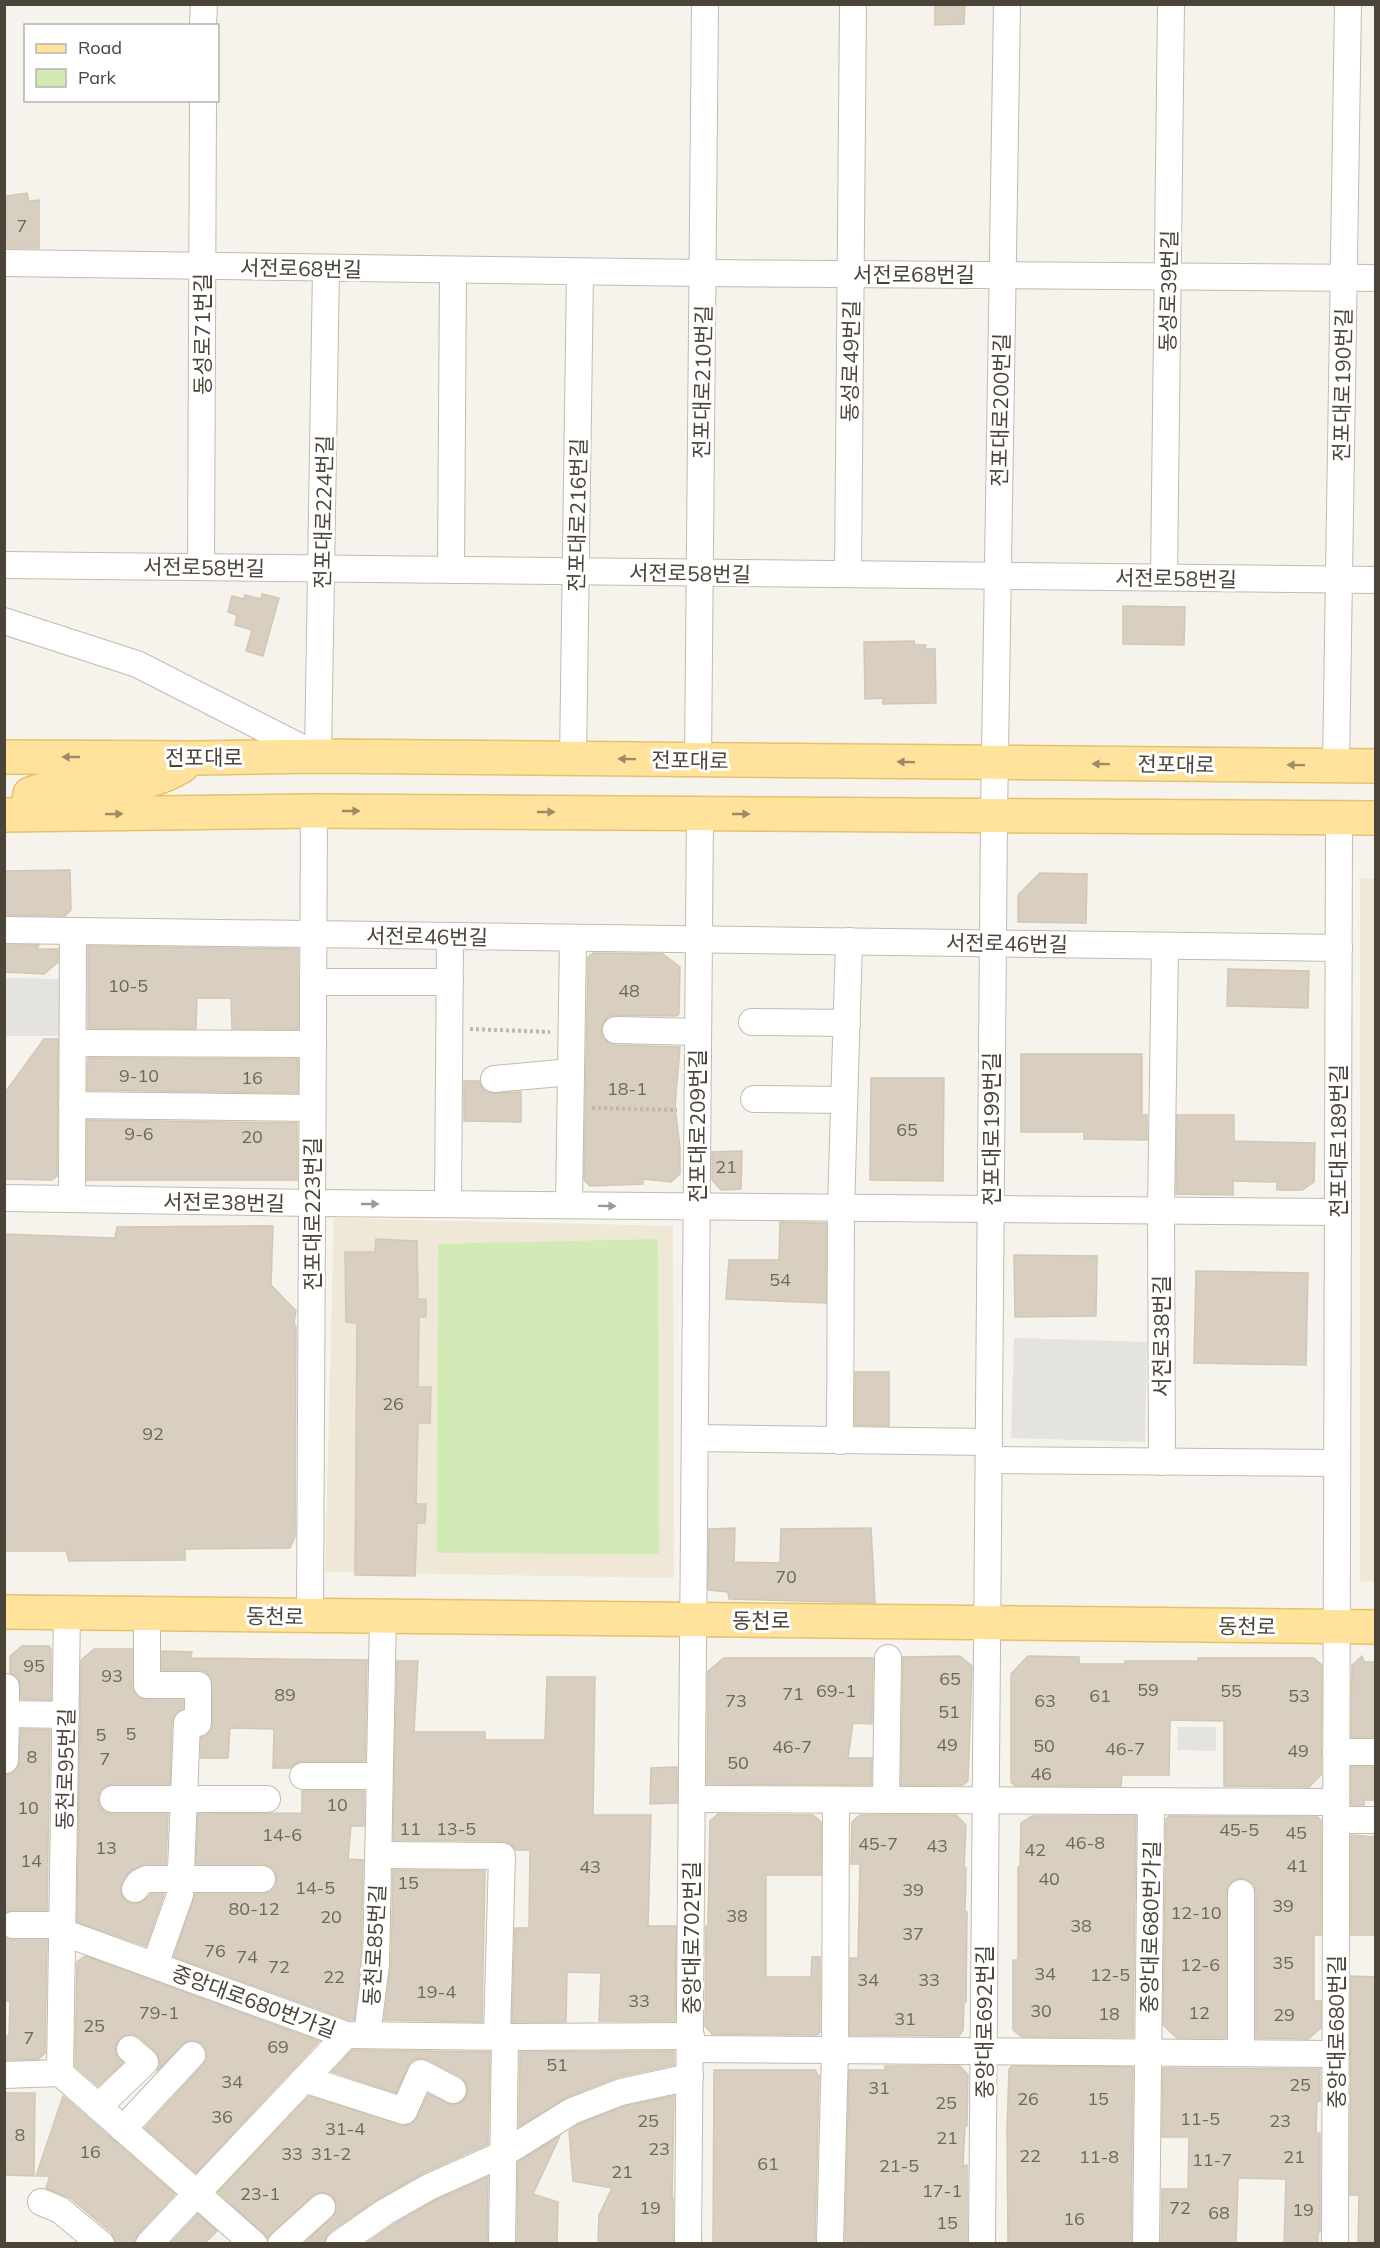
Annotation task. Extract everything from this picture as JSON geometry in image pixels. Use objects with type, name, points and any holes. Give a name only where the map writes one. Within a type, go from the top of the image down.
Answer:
[{"type":"main road","name":"전포대로","points":[[9,753],[197,758],[318,756],[1376,766]]},
{"type":"main road","points":[[197,758],[165,776],[111,787],[61,788],[30,794],[30,805],[23,818],[314,811],[1376,819]]},
{"type":"main road","name":"동천로","points":[[4,1612],[1376,1627]]},
{"type":"street","points":[[204,4],[204,24]]},
{"type":"street","name":"전포대로210번길","points":[[698,760],[705,4]]},
{"type":"street","name":"동성로49번길","points":[[848,574],[853,4]]},
{"type":"street","name":"전포대로200번길","points":[[994,816],[1007,4]]},
{"type":"street","name":"동성로39번길","points":[[1164,578],[1171,4]]},
{"type":"street","name":"전포대로190번길","points":[[1336,766],[1348,4]]},
{"type":"street","name":"동성로71번길","points":[[201,567],[203,102]]},
{"type":"street","name":"서전로68번길","points":[[4,264],[580,272],[1376,278]]},
{"type":"street","name":"전포대로224번길","points":[[318,756],[323,569],[326,268]]},
{"type":"street","points":[[451,570],[453,270]]},
{"type":"street","name":"전포대로216번길","points":[[573,759],[580,272]]},
{"type":"street","name":"서전로58번길","points":[[4,565],[1376,580]]},
{"type":"street","points":[[4,621],[137,664],[318,756]]},
{"type":"street","name":"전포대로223번길","points":[[310,1617],[314,811]]},
{"type":"street","name":"전포대로209번길","points":[[694,1620],[700,813]]},
{"type":"street","name":"전포대로199번길","points":[[987,1622],[994,816]]},
{"type":"street","name":"전포대로189번길","points":[[1337,1627],[1339,818]]},
{"type":"street","name":"서전로46번길","points":[[4,930],[1339,948]]},
{"type":"street","points":[[72,1198],[73,931]]},
{"type":"street","points":[[448,1204],[450,936]]},
{"type":"street","points":[[569,1205],[573,938]]},
{"type":"street","points":[[840,1441],[841,1208],[849,941]]},
{"type":"street","points":[[1161,1210],[1165,945]]},
{"type":"street","points":[[313,982],[450,982]]},
{"type":"street","points":[[753,1022],[847,1023]]},
{"type":"street","points":[[616,1030],[698,1032]]},
{"type":"street","points":[[73,1043],[313,1044]]},
{"type":"street","points":[[494,1079],[571,1072]]},
{"type":"street","points":[[754,1099],[844,1100]]},
{"type":"street","points":[[72,1105],[312,1108]]},
{"type":"street","name":"서전로38번길","points":[[4,1198],[1338,1212]]},
{"type":"street","name":"서전로38번길","points":[[1161,1210],[1162,1462]]},
{"type":"street","points":[[695,1438],[840,1441],[1162,1462],[1337,1463]]},
{"type":"street","name":"동천로95번길","points":[[60,2073],[67,1612]]},
{"type":"street","name":"중앙대로680번가길","points":[[147,1613],[147,1686],[198,1685],[198,1723],[187,1723],[180,1895],[156,1965]]},
{"type":"street","name":"동천로85번길","points":[[356,2035],[376,1964],[383,1617]]},
{"type":"street","name":"중앙대로702번길","points":[[688,2244],[694,1620]]},
{"type":"street","name":"중앙대로692번길","points":[[982,2244],[987,1622]]},
{"type":"street","name":"중앙대로680번길","points":[[1335,2244],[1337,1627]]},
{"type":"street","points":[[886,1800],[888,1658]]},
{"type":"street","points":[[5,1760],[6,1687]]},
{"type":"street","points":[[6,1714],[66,1715]]},
{"type":"street","points":[[1336,1752],[1376,1752]]},
{"type":"street","points":[[303,1776],[379,1776]]},
{"type":"street","points":[[113,1799],[267,1799]]},
{"type":"street","points":[[692,1799],[1151,1801],[1336,1811],[1376,1820]]},
{"type":"street","points":[[830,2244],[835,2050],[836,1800]]},
{"type":"street","name":"중앙대로680번가길","points":[[1146,2244],[1151,1801]]},
{"type":"street","name":"동천로85번길","points":[[378,1855],[502,1856],[501,2037]]},
{"type":"street","points":[[135,1889],[139,1882],[147,1879],[262,1879]]},
{"type":"street","points":[[1241,2053],[1242,1893]]},
{"type":"street","points":[[13,1925],[62,1928]]},
{"type":"street","name":"중앙대로680번가길","points":[[62,1928],[156,1965],[356,2035],[501,2037],[835,2050],[1336,2054]]},
{"type":"street","points":[[150,2244],[304,2079],[356,2035]]},
{"type":"street","points":[[501,2037],[503,2154],[501,2244]]},
{"type":"street","points":[[98,2107],[145,2062],[130,2049]]},
{"type":"street","points":[[123,2129],[192,2055]]},
{"type":"street","points":[[4,2075],[60,2073],[254,2244]]},
{"type":"street","points":[[304,2079],[404,2111],[421,2073],[453,2090]]},
{"type":"street","points":[[339,2244],[385,2212],[429,2187],[503,2154],[572,2111],[621,2092],[690,2077]]},
{"type":"street","points":[[41,2202],[60,2210],[100,2244]]},
{"type":"street","points":[[281,2244],[322,2207]]},
{"type":"path","points":[[449,1028],[571,1033]]},
{"type":"path","points":[[570,1107],[698,1111]]},
{"type":"shaded area","points":[[1360,878],[1376,879],[1375,1582],[1360,1581]]},
{"type":"shaded area","points":[[5,978],[61,979],[61,1036],[5,1036]]},
{"type":"shaded area","points":[[334,1218],[673,1226],[674,1578],[325,1572]]},
{"type":"shaded area","points":[[1014,1338],[1147,1342],[1145,1442],[1011,1438]]},
{"type":"shaded area","points":[[1178,1727],[1216,1727],[1216,1751],[1177,1750]]},
{"type":"green space","points":[[658,1239],[659,1554],[437,1553],[438,1244]]},
{"type":"building","points":[[935,4],[965,4],[964,24],[935,25]]},
{"type":"building","points":[[27,193],[29,201],[39,200],[39,248],[5,248],[7,196]]},
{"type":"building","points":[[262,594],[279,598],[263,656],[246,651],[252,630],[235,625],[237,615],[228,612],[232,596],[244,599],[245,595],[261,599]]},
{"type":"building","points":[[1123,606],[1185,607],[1184,645],[1123,644]]},
{"type":"building","points":[[914,641],[915,645],[926,645],[925,649],[935,649],[936,703],[883,704],[883,698],[865,699],[864,642]]},
{"type":"building","points":[[70,870],[71,910],[65,916],[4,915],[4,871]]},
{"type":"building","points":[[1040,873],[1087,874],[1086,923],[1018,922],[1018,895]]},
{"type":"building","points":[[4,945],[39,945],[37,949],[58,949],[58,962],[44,974],[4,972]]},
{"type":"building","points":[[88,946],[298,949],[298,1029],[232,1029],[231,998],[197,998],[196,1029],[88,1028]]},
{"type":"building","points":[[593,953],[663,954],[680,967],[679,1014],[676,1016],[616,1015],[608,1017],[601,1029],[603,1038],[615,1045],[680,1047],[675,1107],[680,1148],[680,1174],[671,1182],[643,1179],[643,1184],[590,1186],[584,1180],[588,957]]},
{"type":"building","points":[[1228,969],[1309,971],[1308,1008],[1227,1006]]},
{"type":"building","points":[[44,1039],[58,1039],[57,1176],[52,1180],[4,1179],[4,1094]]},
{"type":"building","points":[[1021,1054],[1142,1054],[1142,1115],[1147,1115],[1147,1140],[1084,1139],[1084,1132],[1021,1132]]},
{"type":"building","points":[[88,1058],[298,1059],[298,1093],[87,1090]]},
{"type":"building","points":[[871,1078],[944,1078],[943,1181],[870,1180]]},
{"type":"building","points":[[464,1081],[479,1081],[488,1093],[521,1092],[521,1122],[464,1121]]},
{"type":"building","points":[[1177,1115],[1234,1115],[1234,1141],[1315,1143],[1314,1182],[1302,1190],[1277,1190],[1277,1182],[1233,1181],[1233,1195],[1176,1194]]},
{"type":"building","points":[[87,1120],[297,1123],[297,1180],[87,1180]]},
{"type":"building","points":[[742,1151],[741,1189],[721,1190],[712,1180],[712,1152]]},
{"type":"building","points":[[780,1222],[826,1223],[826,1303],[726,1299],[729,1260],[779,1260]]},
{"type":"building","points":[[273,1226],[271,1285],[296,1311],[294,1323],[296,1327],[295,1537],[290,1548],[185,1549],[185,1560],[69,1561],[66,1551],[4,1551],[4,1234],[115,1238],[117,1227]]},
{"type":"building","points":[[376,1239],[417,1241],[418,1299],[426,1299],[426,1317],[419,1317],[418,1387],[431,1387],[430,1423],[418,1423],[416,1504],[426,1504],[425,1523],[417,1523],[415,1576],[355,1575],[357,1323],[346,1322],[345,1252],[375,1252]]},
{"type":"building","points":[[1014,1255],[1097,1256],[1096,1316],[1015,1317]]},
{"type":"building","points":[[1196,1271],[1308,1273],[1306,1365],[1194,1363]]},
{"type":"building","points":[[855,1372],[889,1372],[889,1426],[855,1425]]},
{"type":"building","points":[[735,1528],[734,1562],[780,1563],[781,1529],[871,1528],[875,1603],[729,1599],[728,1592],[708,1590],[709,1529]]},
{"type":"building","points":[[22,1646],[49,1646],[51,1649],[51,1700],[21,1699],[19,1680],[10,1673],[10,1656]]},
{"type":"building","points":[[94,1649],[132,1649],[132,1686],[139,1698],[183,1700],[183,1709],[175,1715],[172,1722],[170,1784],[112,1784],[100,1791],[98,1798],[100,1807],[112,1814],[168,1814],[166,1864],[146,1864],[132,1870],[120,1887],[122,1896],[127,1902],[133,1904],[142,1902],[151,1894],[164,1894],[146,1946],[77,1922],[81,1660]]},
{"type":"building","points":[[162,1651],[192,1652],[191,1658],[367,1660],[365,1761],[303,1761],[291,1768],[273,1768],[274,1729],[230,1728],[228,1758],[201,1758],[201,1737],[211,1731],[213,1724],[211,1678],[206,1672],[199,1670],[162,1670]]},
{"type":"building","points":[[960,1656],[972,1666],[968,1781],[963,1785],[901,1785],[903,1657]]},
{"type":"building","points":[[1028,1656],[1079,1657],[1079,1664],[1125,1664],[1125,1661],[1198,1661],[1198,1658],[1314,1658],[1322,1665],[1321,1775],[1309,1787],[1224,1786],[1224,1721],[1170,1720],[1169,1775],[1122,1775],[1121,1786],[1015,1786],[1011,1782],[1011,1674]]},
{"type":"building","points":[[1362,1656],[1364,1662],[1376,1662],[1376,1737],[1351,1737],[1352,1665]]},
{"type":"building","points":[[724,1658],[873,1658],[872,1724],[853,1723],[848,1758],[872,1758],[871,1785],[707,1784],[708,1671]]},
{"type":"building","points":[[397,1661],[418,1661],[414,1732],[485,1732],[485,1740],[545,1740],[547,1677],[595,1677],[593,1815],[651,1815],[648,1926],[676,1926],[675,2021],[599,2021],[601,1973],[567,1972],[566,2022],[512,2022],[515,1928],[529,1928],[530,1850],[516,1850],[510,1843],[502,1841],[393,1840]]},
{"type":"building","points":[[21,1729],[50,1730],[47,1910],[13,1910],[4,1913],[4,1775],[13,1773],[18,1767]]},
{"type":"building","points":[[677,1767],[677,1803],[650,1804],[651,1768]]},
{"type":"building","points":[[1351,1767],[1376,1767],[1376,1800],[1364,1800],[1364,1805],[1351,1805]]},
{"type":"building","points":[[302,1791],[364,1791],[364,1826],[351,1826],[348,1859],[363,1860],[361,1963],[354,2020],[174,1957],[195,1894],[263,1894],[275,1887],[277,1880],[275,1871],[263,1864],[196,1864],[198,1814],[302,1813]]},
{"type":"building","points":[[718,1814],[813,1815],[821,1822],[821,1875],[766,1875],[766,1977],[811,1977],[812,1957],[820,1957],[820,2032],[817,2035],[712,2034],[705,2026],[710,1821]]},
{"type":"building","points":[[860,1815],[956,1815],[966,1825],[964,1868],[966,1868],[965,1912],[967,1912],[966,2002],[964,2002],[963,2030],[959,2036],[850,2035],[850,1958],[858,1958],[860,1864],[851,1864],[852,1822]]},
{"type":"building","points":[[1032,1816],[1136,1816],[1133,2037],[1022,2037],[1013,2030],[1013,1960],[1018,1960],[1018,1867],[1020,1867],[1021,1823]]},
{"type":"building","points":[[1169,1816],[1318,1817],[1321,1821],[1321,1935],[1314,1935],[1314,2001],[1321,2001],[1321,2028],[1308,2039],[1256,2038],[1256,1893],[1254,1885],[1242,1878],[1233,1880],[1226,1893],[1226,2038],[1177,2038],[1163,2025],[1166,1819]]},
{"type":"building","points":[[1351,1835],[1376,1837],[1376,1935],[1351,1935]]},
{"type":"building","points":[[393,1870],[485,1871],[482,2022],[384,2020],[391,1964]]},
{"type":"building","points":[[4,1937],[13,1940],[47,1940],[45,2053],[39,2059],[4,2060],[4,2036],[9,2036],[10,2001],[4,2001]]},
{"type":"building","points":[[85,1956],[319,2041],[196,2173],[145,2128],[203,2065],[207,2058],[203,2044],[187,2041],[157,2071],[160,2065],[155,2051],[139,2037],[133,2034],[126,2035],[119,2039],[115,2047],[116,2054],[123,2063],[98,2086],[75,2066],[77,1962]]},
{"type":"building","points":[[1351,1976],[1376,1977],[1376,2244],[1358,2244],[1359,2195],[1350,2195]]},
{"type":"building","points":[[352,2050],[490,2052],[488,2144],[423,2173],[378,2199],[330,2232],[324,2244],[304,2244],[336,2212],[333,2197],[326,2193],[312,2196],[268,2238],[218,2192],[309,2096],[406,2126],[417,2118],[428,2094],[453,2105],[460,2103],[466,2096],[468,2089],[461,2077],[421,2058],[413,2060],[408,2066],[396,2093],[332,2072]]},
{"type":"building","points":[[674,2051],[674,2065],[618,2077],[567,2097],[519,2127],[520,2052]]},
{"type":"building","points":[[885,2066],[960,2066],[968,2075],[963,2166],[967,2165],[967,2244],[845,2241],[849,2070],[885,2070]]},
{"type":"building","points":[[1012,2066],[1133,2067],[1131,2244],[1008,2244],[1007,2128],[1009,2069]]},
{"type":"building","points":[[1163,2068],[1320,2069],[1320,2101],[1317,2101],[1316,2133],[1320,2133],[1318,2244],[1284,2244],[1286,2179],[1238,2178],[1236,2244],[1161,2244],[1162,2189],[1188,2189],[1189,2137],[1162,2137]]},
{"type":"building","points":[[714,2070],[815,2070],[819,2076],[815,2244],[713,2244]]},
{"type":"building","points":[[4,2093],[35,2093],[34,2176],[4,2175]]},
{"type":"building","points":[[63,2096],[175,2194],[138,2234],[134,2244],[116,2244],[111,2232],[70,2198],[46,2188],[50,2176],[36,2176]]},
{"type":"building","points":[[674,2096],[673,2244],[598,2244],[599,2215],[612,2188],[573,2181],[569,2131],[579,2124],[625,2106]]},
{"type":"building","points":[[560,2136],[533,2194],[558,2202],[557,2244],[517,2244],[518,2162]]},
{"type":"building","points":[[488,2177],[487,2244],[366,2244],[436,2200]]},
{"type":"building","points":[[198,2214],[217,2231],[204,2244],[170,2244]]}]
